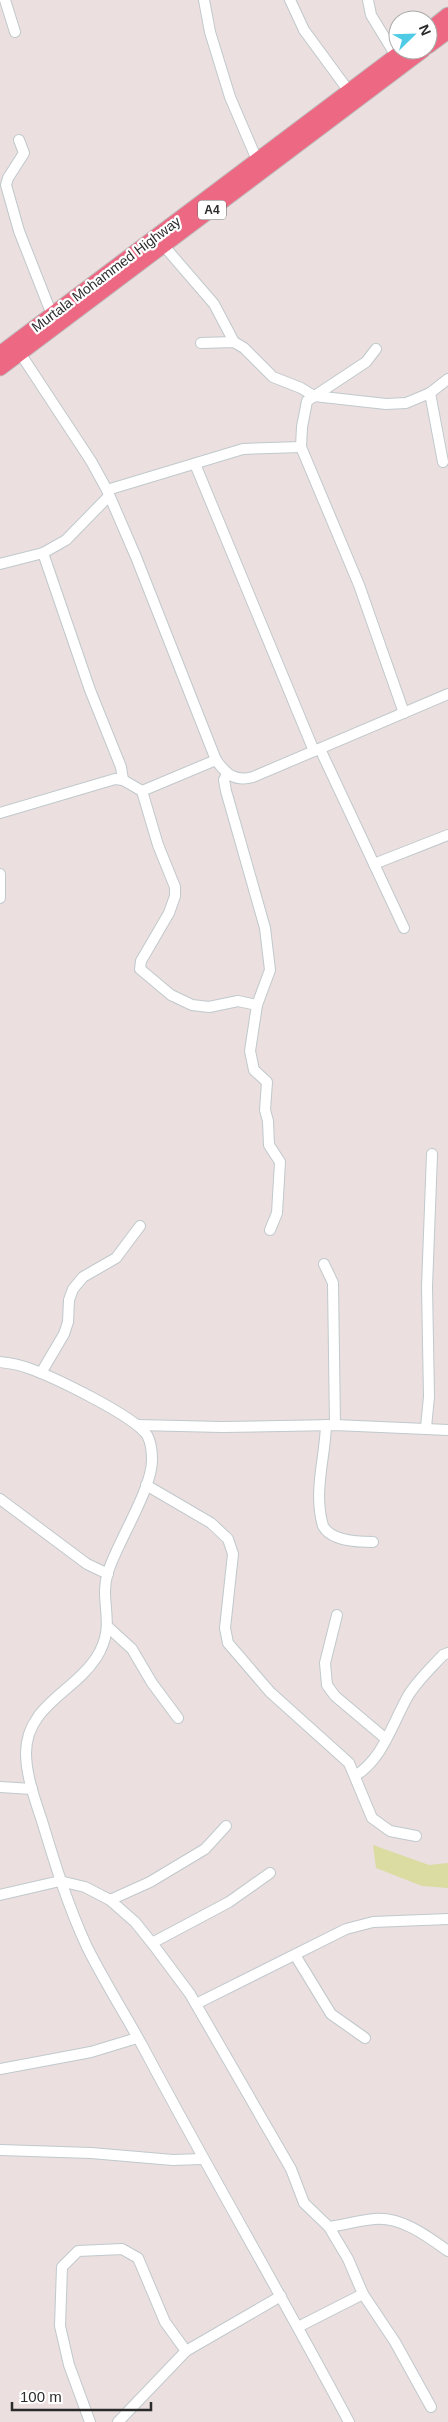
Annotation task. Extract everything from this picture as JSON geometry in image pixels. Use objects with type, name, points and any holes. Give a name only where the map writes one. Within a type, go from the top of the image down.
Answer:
[{"type":"highway","points":[[438,23],[448,15]]},
{"type":"highway","name":"Murtala Mohammed Highway","points":[[0,354],[390,60]]},
{"type":"highway","name":"A4","points":[[0,368],[409,60]]},
{"type":"street","points":[[5,0],[15,32]]},
{"type":"street","points":[[204,0],[208,24],[230,97],[257,160]]},
{"type":"street","points":[[290,0],[304,30],[348,90]]},
{"type":"street","points":[[368,0],[371,15],[388,37]]},
{"type":"street","points":[[19,140],[24,153],[8,178],[8,191],[19,231],[52,315]]},
{"type":"street","points":[[164,246],[214,304],[234,342],[244,348],[273,377],[301,388],[314,396],[386,404],[406,403],[430,393],[448,379]]},
{"type":"street","points":[[201,343],[234,342]]},
{"type":"street","points":[[376,350],[366,362],[308,401],[304,411],[301,447],[360,585],[404,713]]},
{"type":"street","points":[[20,353],[91,461],[108,493],[216,760],[227,774],[236,779],[243,780],[448,694]]},
{"type":"street","points":[[430,393],[444,462]]},
{"type":"street","points":[[0,564],[43,553],[66,540],[108,493],[243,449],[301,447]]},
{"type":"street","points":[[195,464],[317,750],[404,928]]},
{"type":"street","points":[[43,553],[90,690],[121,767],[123,780]]},
{"type":"street","points":[[142,791],[216,760]]},
{"type":"street","points":[[227,774],[224,780],[226,791],[265,928],[270,970],[257,1005],[253,1025],[251,1061],[257,1075],[266,1080],[265,1110],[268,1121],[269,1145],[280,1162],[277,1213],[270,1230]]},
{"type":"street","points":[[0,812],[115,779],[123,780],[142,791],[158,845],[175,887],[175,896],[170,913],[141,961],[140,969],[171,995],[192,1005],[209,1007],[233,1001],[257,1005]]},
{"type":"street","points":[[374,864],[448,835]]},
{"type":"street","points":[[0,874],[0,898]]},
{"type":"street","points":[[426,1427],[429,1397],[427,1287],[432,1154]]},
{"type":"street","points":[[41,1373],[64,1334],[68,1322],[69,1300],[73,1289],[83,1277],[116,1258],[140,1226]]},
{"type":"street","points":[[324,1264],[333,1283],[330,1425],[319,1474],[323,1526],[326,1532],[338,1537],[373,1542]]},
{"type":"street","points":[[0,1362],[24,1366],[100,1403],[137,1425],[147,1436],[151,1447],[153,1463],[146,1485],[108,1574],[108,1627],[102,1648],[84,1674],[55,1697],[32,1725],[26,1752],[32,1790],[60,1881],[88,1948],[202,2159],[281,2296],[349,2422]]},
{"type":"street","points":[[137,1425],[222,1427],[330,1425],[426,1427],[448,1430]]},
{"type":"street","points":[[146,1485],[211,1523],[228,1539],[233,1554],[225,1628],[228,1643],[270,1692],[343,1756],[355,1776],[372,1818],[390,1831],[416,1836]]},
{"type":"street","points":[[0,1500],[87,1564],[108,1574]]},
{"type":"street","points":[[337,1615],[325,1663],[328,1685],[335,1696],[386,1739]]},
{"type":"street","points":[[108,1627],[132,1649],[152,1683],[178,1718]]},
{"type":"street","points":[[355,1776],[369,1766],[413,1689],[443,1655],[448,1653]]},
{"type":"street","points":[[0,1787],[32,1790]]},
{"type":"street","points":[[110,1900],[150,1882],[205,1849],[226,1826]]},
{"type":"street","points":[[152,1942],[229,1902],[270,1872]]},
{"type":"street","points":[[0,1895],[60,1881],[85,1887],[110,1900],[135,1922],[152,1942],[196,2004],[291,2168],[304,2203],[329,2227],[348,2259],[363,2294],[395,2342],[431,2407]]},
{"type":"street","points":[[196,2004],[323,1939],[361,1924],[448,1919]]},
{"type":"street","points":[[295,1955],[331,2014],[365,2038]]},
{"type":"street","points":[[0,2069],[92,2052],[137,2038]]},
{"type":"street","points":[[0,2150],[91,2153],[173,2160],[202,2159]]},
{"type":"street","points":[[329,2227],[374,2219],[386,2219],[402,2223],[422,2233],[448,2251]]},
{"type":"street","points":[[90,2422],[69,2365],[60,2326],[62,2267],[78,2251],[122,2249],[138,2258],[166,2322],[186,2351]]},
{"type":"street","points":[[298,2327],[363,2294]]},
{"type":"street","points":[[118,2422],[186,2351],[281,2296]]},
{"type":"green space","points":[[373,1845],[429,1865],[448,1863],[448,1888],[422,1886],[376,1868]]}]
